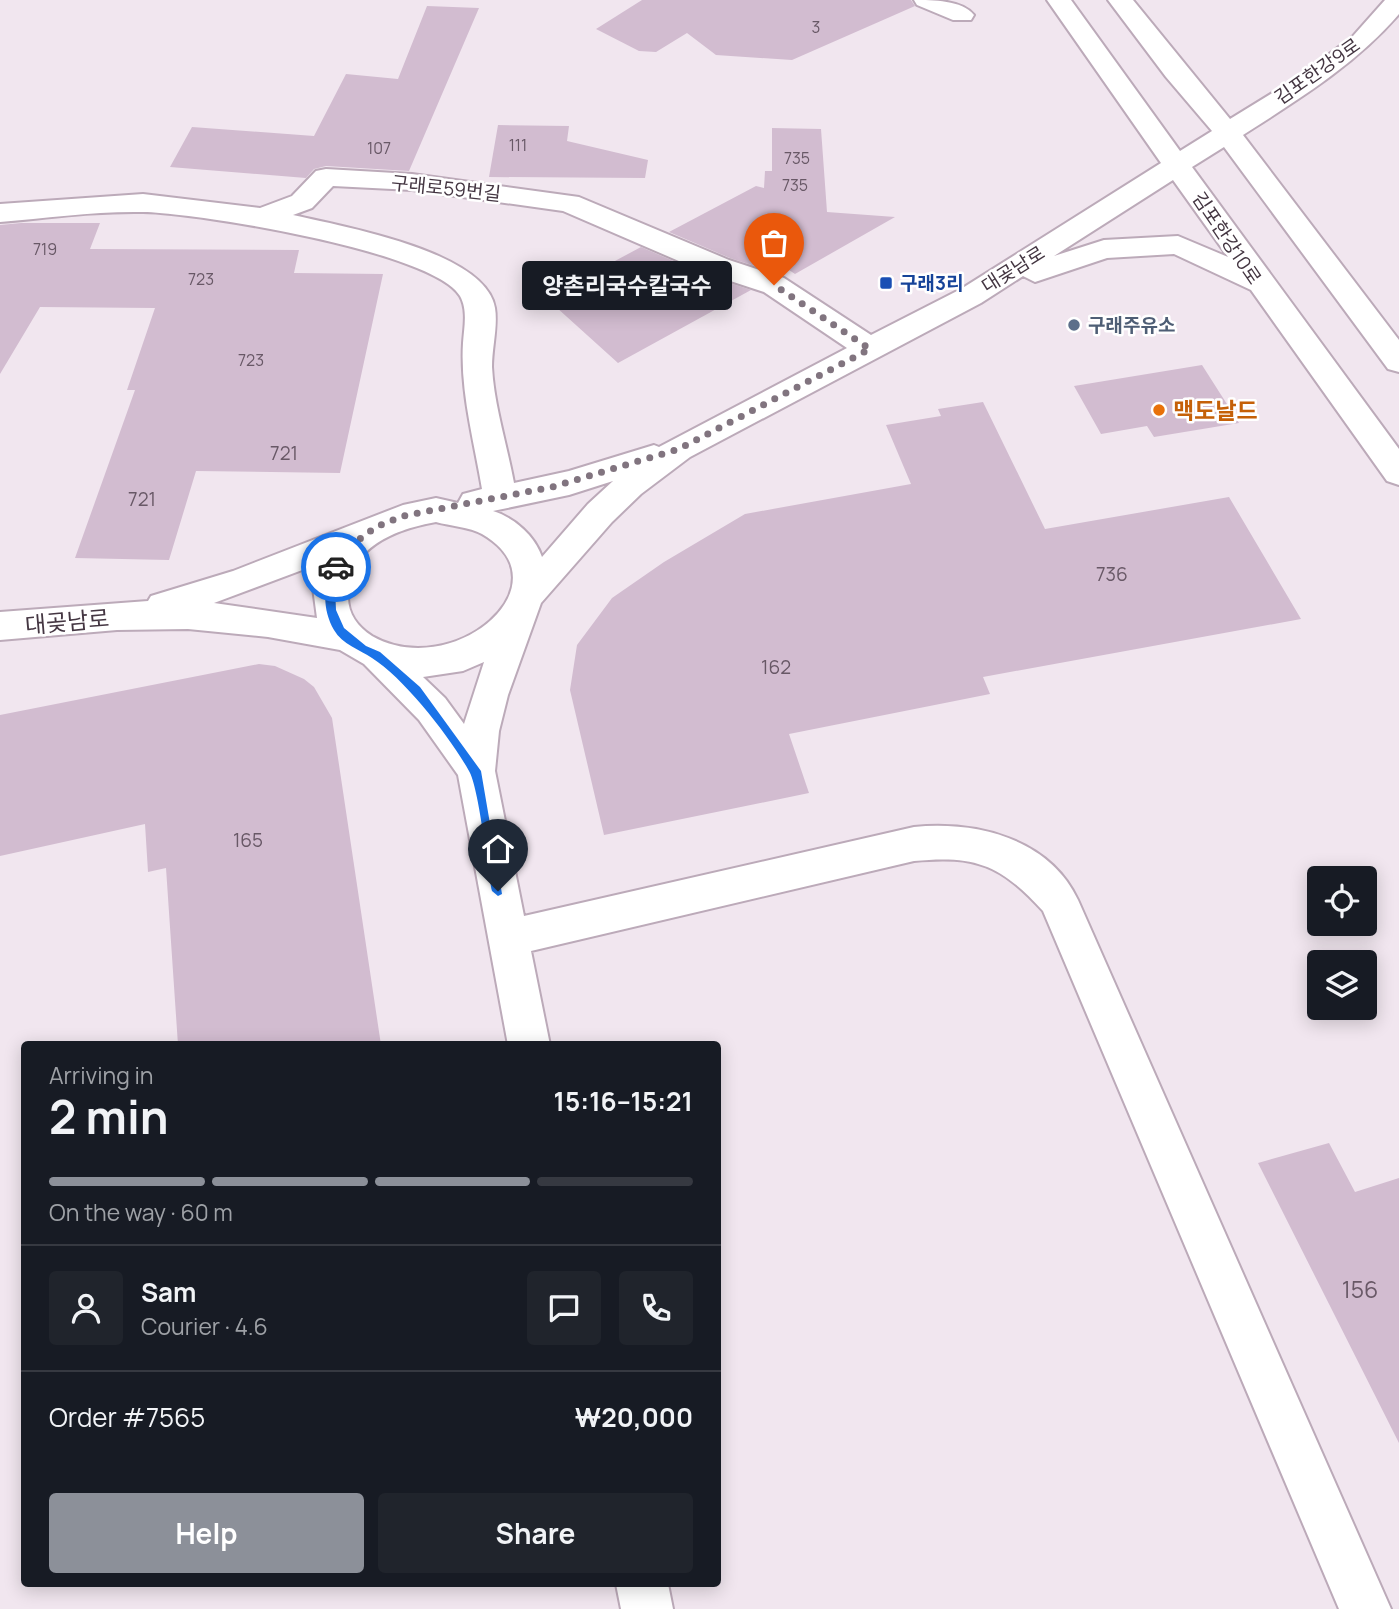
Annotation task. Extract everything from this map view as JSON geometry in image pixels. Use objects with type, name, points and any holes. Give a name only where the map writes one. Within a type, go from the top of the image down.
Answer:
[{"type":"street","points":[[926,0],[962,15]]},
{"type":"street","name":"김포한강10로","points":[[1059,0],[1178,165],[1259,285],[1399,473]]},
{"type":"street","points":[[1120,0],[1175,72],[1226,131],[1399,362]]},
{"type":"street","name":"김포한강9로","points":[[1226,131],[1308,80],[1362,41],[1398,0]]},
{"type":"street","name":"대곶남로","points":[[679,449],[971,296],[1178,165],[1226,131]]},
{"type":"street","name":"구래로59번길","points":[[0,213],[143,203],[262,217],[302,202],[326,177],[412,182],[569,202],[719,267],[774,285],[870,349]]},
{"type":"street","points":[[262,217],[347,236],[439,265],[470,287],[480,306],[477,368],[500,498]]},
{"type":"street","points":[[971,296],[1104,249],[1139,245],[1178,245],[1209,257],[1259,285]]},
{"type":"street","points":[[134,615],[245,580],[403,516],[500,498],[603,474],[679,449]]},
{"type":"street","points":[[134,615],[250,619],[362,646],[392,661],[428,664],[464,656],[496,641],[600,513],[629,486],[679,449]]},
{"type":"street","points":[[436,510],[469,513],[488,521],[519,542],[531,566],[525,606],[486,699],[478,732],[475,771],[528,1041]]},
{"type":"street","points":[[376,527],[353,544],[337,564],[330,587],[331,610],[339,630],[362,646],[424,700],[475,771]]},
{"type":"street","name":"대곶남로","points":[[0,626],[134,615]]},
{"type":"street","points":[[507,938],[914,844],[949,839],[972,841],[1019,862],[1058,900],[1365,1609]]},
{"type":"street","points":[[643,1587],[647,1609]]},
{"type":"building","points":[[642,0],[911,0],[915,6],[792,60],[716,55],[687,33],[656,52],[639,51],[596,29]]},
{"type":"building","points":[[427,6],[479,8],[409,171],[326,166],[314,169],[306,178],[170,167],[192,127],[314,136],[346,74],[398,79]]},
{"type":"building","points":[[498,125],[569,126],[567,141],[648,160],[645,178],[489,177]]},
{"type":"building","points":[[772,128],[821,129],[827,212],[895,217],[795,274],[789,270],[780,274],[730,258],[669,232],[756,186],[764,188],[765,171],[772,171]]},
{"type":"building","points":[[100,223],[90,249],[299,250],[294,273],[383,274],[340,473],[196,471],[169,560],[75,558],[135,390],[127,390],[155,308],[40,307],[0,374],[0,225]]},
{"type":"building","points":[[641,247],[708,276],[751,290],[618,363],[546,298]]},
{"type":"building","name":"맥도날드","points":[[1202,365],[1239,423],[1154,437],[1147,426],[1101,434],[1074,386]]},
{"type":"building","points":[[983,402],[1045,529],[1229,497],[1301,619],[983,677],[990,694],[789,734],[809,793],[604,835],[570,690],[577,645],[612,598],[664,562],[745,514],[911,484],[886,425],[941,416],[938,409]]},
{"type":"building","points":[[259,664],[275,666],[304,679],[314,687],[332,718],[380,1041],[178,1041],[166,868],[148,872],[145,824],[0,856],[0,715]]},
{"type":"building","points":[[1329,1143],[1355,1192],[1399,1178],[1399,1443],[1258,1163]]},
{"type":"way so far","points":[[336,567],[353,544],[376,527],[403,516],[552,487],[603,474],[679,449],[870,349],[827,317],[774,285]]},
{"type":"place","name":"구래3리","points":[[886,283]]},
{"type":"place","name":"양촌리국수칼국수","points":[[774,285]]},
{"type":"place","name":"구래주유소","points":[[1074,325]]},
{"type":"place","name":"맥도날드","points":[[1159,410]]},
{"type":"route","points":[[336,567],[330,587],[331,610],[339,630],[362,649],[376,654],[416,690],[449,731],[475,771],[498,891]]}]
